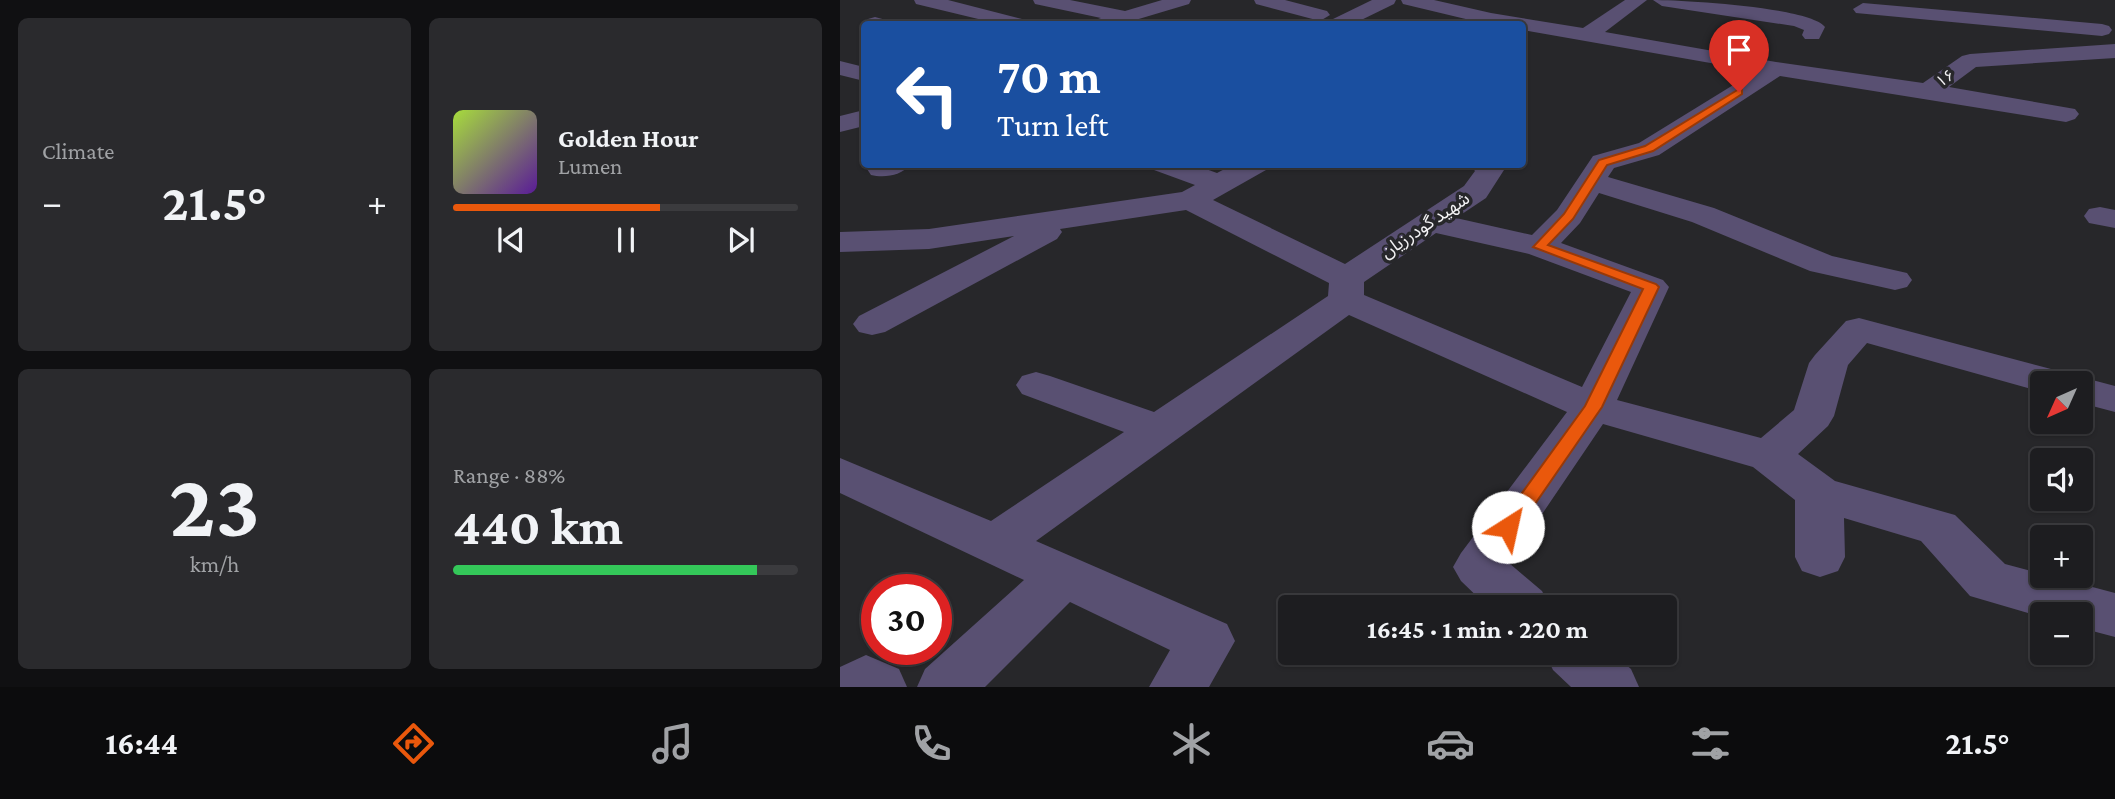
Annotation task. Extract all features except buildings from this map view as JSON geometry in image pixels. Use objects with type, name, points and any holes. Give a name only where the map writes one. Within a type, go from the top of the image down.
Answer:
[{"type":"street","points":[[923,0],[1006,21]]},
{"type":"street","points":[[1042,0],[1125,18]]},
{"type":"street","points":[[1114,21],[1180,0]]},
{"type":"street","points":[[1263,0],[1320,15]]},
{"type":"street","points":[[1344,21],[1387,0]]},
{"type":"street","name":"۱۶","points":[[1410,0],[1483,21]]},
{"type":"street","points":[[1587,35],[1638,0]]},
{"type":"street","points":[[1662,0],[1798,21],[1815,27],[1812,34]]},
{"type":"street","points":[[2053,6],[2115,13]]},
{"type":"street","points":[[1863,9],[2109,34]]},
{"type":"street","points":[[2092,11],[2109,34]]},
{"type":"street","name":"۱۶","points":[[1526,27],[1587,35],[1776,69],[1928,91],[1970,61],[2115,51]]},
{"type":"street","points":[[840,68],[861,73]]},
{"type":"street","points":[[1539,247],[1569,216],[1603,162],[1649,149],[1776,69]]},
{"type":"street","points":[[1928,91],[2066,114]]},
{"type":"street","points":[[840,124],[861,119]]},
{"type":"street","points":[[1170,168],[1346,289],[1593,407],[1769,456],[1819,493],[1938,528],[1988,580],[2115,615]]},
{"type":"street","points":[[840,242],[929,239],[1072,218],[1205,192],[1249,168]]},
{"type":"street","name":"شهید گودرزیان","points":[[995,544],[1159,429],[1346,289],[1430,222],[1475,192],[1489,170],[1487,168]]},
{"type":"street","points":[[1591,181],[1703,215],[1822,264],[1895,280]]},
{"type":"street","points":[[872,324],[1072,218]]},
{"type":"street","points":[[1430,222],[1539,247],[1651,287],[1593,407],[1479,567],[1510,595]]},
{"type":"street","points":[[1769,456],[1813,416],[1829,363],[1859,329],[2030,376]]},
{"type":"street","points":[[1036,385],[1159,429]]},
{"type":"street","points":[[2093,393],[2115,399]]},
{"type":"street","points":[[840,474],[1207,641],[1178,687]]},
{"type":"street","points":[[1819,493],[1820,557]]},
{"type":"street","points":[[946,687],[1064,575]]},
{"type":"street","points":[[1586,665],[1610,687]]},
{"type":"street","points":[[859,687],[866,681],[878,687]]},
{"type":"route","points":[[1508,527],[1593,407],[1651,287],[1539,247],[1569,216],[1603,162],[1649,149],[1739,92]]}]
